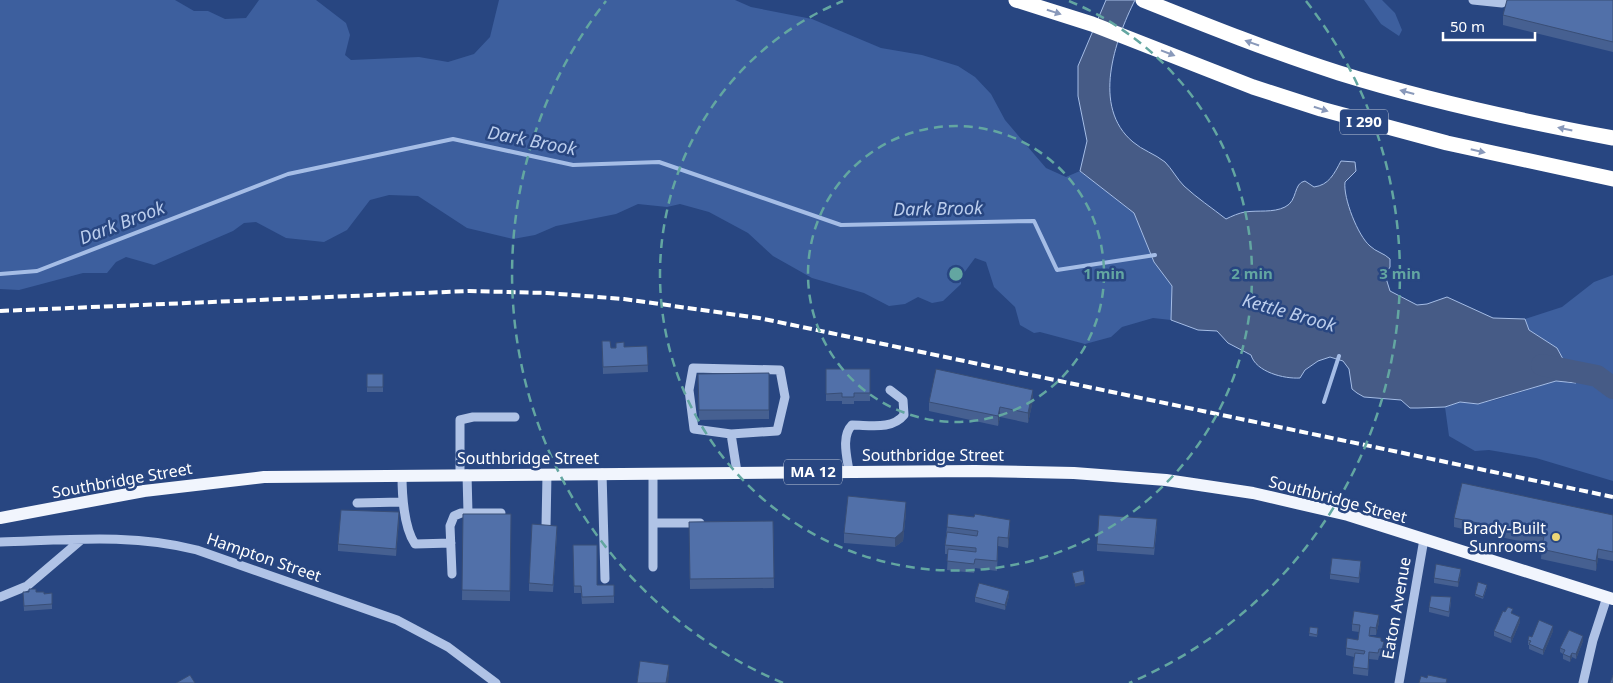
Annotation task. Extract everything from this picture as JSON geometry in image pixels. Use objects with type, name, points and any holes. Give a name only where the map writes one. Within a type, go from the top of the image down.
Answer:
[{"type":"highway","name":"I 290","points":[[1016,0],[1092,24],[1252,87],[1330,112],[1447,143],[1613,179]]},
{"type":"highway","name":"I 290","points":[[1143,0],[1237,38],[1367,81],[1500,115],[1613,138]]},
{"type":"main road","name":"Southbridge Street","points":[[0,518],[144,491],[220,480],[264,477],[737,472],[1020,471],[1074,473],[1166,480],[1253,493],[1348,515],[1610,598]]},
{"type":"street","points":[[1473,0],[1502,3],[1504,0]]},
{"type":"street","points":[[693,368],[780,370],[784,397],[777,431],[731,434],[694,429],[689,390],[693,368]]},
{"type":"street","points":[[848,472],[846,439],[852,425],[889,425],[899,420],[904,414],[903,400],[890,390]]},
{"type":"street","points":[[468,513],[460,420],[474,417],[515,417]]},
{"type":"street","points":[[731,434],[737,472]]},
{"type":"street","points":[[652,567],[653,473]]},
{"type":"street","points":[[546,527],[547,474]]},
{"type":"street","points":[[602,474],[605,579]]},
{"type":"street","points":[[402,475],[401,502],[411,538],[415,544],[451,544]]},
{"type":"street","points":[[357,503],[401,502]]},
{"type":"street","points":[[452,574],[450,526],[454,516],[461,513],[500,513]]},
{"type":"street","points":[[653,523],[710,522]]},
{"type":"street","name":"Eaton Avenue","points":[[1399,683],[1424,539]]},
{"type":"street","points":[[0,597],[27,586],[82,540]]},
{"type":"street","name":"Hampton Street","points":[[0,542],[131,540],[164,543],[197,550],[361,606],[414,627],[448,647],[496,683]]},
{"type":"street","points":[[1583,683],[1593,640],[1610,598]]},
{"type":"shaded area","points":[[0,0],[175,0],[194,11],[208,11],[225,19],[246,18],[259,0],[316,0],[346,23],[350,35],[345,55],[351,60],[419,57],[448,62],[474,54],[490,37],[499,0],[735,0],[751,7],[812,19],[881,48],[922,55],[958,66],[975,77],[991,94],[1005,120],[1046,168],[1066,177],[1080,171],[1134,213],[1154,262],[1172,286],[1171,320],[1153,318],[1122,327],[1111,337],[1085,344],[1040,332],[1034,333],[1020,325],[1015,307],[994,287],[986,262],[975,258],[961,277],[961,284],[943,301],[932,303],[918,297],[905,304],[889,306],[864,293],[812,278],[773,256],[748,233],[709,212],[680,204],[667,207],[638,204],[616,214],[556,226],[535,235],[513,239],[467,228],[418,196],[389,195],[370,200],[347,230],[324,242],[286,238],[256,222],[244,223],[233,231],[154,265],[126,257],[116,262],[107,273],[83,273],[19,290],[0,289]]},
{"type":"shaded area","points":[[1364,0],[1382,0],[1395,13],[1402,30],[1399,36],[1381,24]]},
{"type":"shaded area","points":[[1613,275],[1613,481],[1536,458],[1489,450],[1475,451],[1449,436],[1445,407],[1460,402],[1478,404],[1556,381],[1576,383],[1557,348],[1529,330],[1525,319],[1562,307],[1594,282]]},
{"type":"water","points":[[1106,0],[1135,0],[1120,34],[1111,73],[1110,92],[1113,111],[1120,127],[1133,142],[1165,162],[1181,183],[1194,195],[1226,219],[1245,212],[1276,210],[1285,207],[1292,201],[1301,182],[1305,181],[1314,187],[1319,186],[1330,178],[1341,161],[1355,162],[1356,171],[1345,182],[1346,197],[1356,226],[1365,241],[1372,248],[1390,259],[1390,267],[1385,275],[1390,291],[1417,305],[1427,304],[1447,297],[1493,318],[1525,319],[1529,330],[1557,348],[1576,383],[1556,381],[1478,404],[1460,402],[1445,407],[1410,408],[1401,400],[1364,397],[1357,393],[1352,389],[1349,369],[1343,361],[1330,357],[1318,361],[1305,370],[1300,378],[1279,376],[1264,370],[1254,361],[1251,355],[1228,343],[1217,331],[1198,330],[1171,320],[1172,286],[1154,262],[1134,213],[1080,171],[1087,141],[1078,96],[1078,66]]},
{"type":"building","points":[[1507,0],[1613,0],[1613,42],[1503,15]]},
{"type":"building","points":[[602,341],[610,341],[611,348],[616,348],[616,343],[624,342],[624,347],[647,346],[648,365],[603,367]]},
{"type":"building","points":[[826,369],[870,369],[870,393],[854,393],[854,397],[842,397],[842,393],[826,394]]},
{"type":"building","points":[[936,369],[1033,390],[1028,413],[1000,407],[998,416],[929,402]]},
{"type":"building","points":[[769,373],[769,410],[699,410],[698,374]]},
{"type":"building","points":[[367,374],[383,374],[383,387],[367,387]]},
{"type":"building","name":"Brady-Built Sunrooms","points":[[1462,483],[1613,515],[1613,552],[1598,549],[1596,561],[1541,549],[1544,537],[1454,518]]},
{"type":"building","points":[[848,496],[906,502],[903,531],[895,538],[844,533]]},
{"type":"building","points":[[341,510],[399,512],[396,549],[338,544]]},
{"type":"building","points":[[463,514],[511,514],[510,591],[462,590]]},
{"type":"building","points":[[948,514],[974,517],[975,514],[1010,520],[1008,538],[998,537],[997,561],[975,559],[974,564],[947,561],[948,549],[976,552],[976,548],[945,545],[947,532],[977,536],[978,531],[947,527]]},
{"type":"building","points":[[1099,515],[1157,519],[1154,548],[1097,544]]},
{"type":"building","points":[[773,521],[774,578],[690,579],[689,522]]},
{"type":"building","points":[[532,524],[557,526],[553,585],[529,583]]},
{"type":"building","points":[[573,545],[597,545],[597,585],[614,585],[614,596],[582,597],[581,586],[574,586]]},
{"type":"building","points":[[1332,558],[1361,561],[1359,578],[1330,574]]},
{"type":"building","points":[[1436,564],[1461,569],[1458,582],[1434,578]]},
{"type":"building","points":[[1083,570],[1085,582],[1075,584],[1072,573]]},
{"type":"building","points":[[1478,582],[1487,585],[1483,597],[1475,594]]},
{"type":"building","points":[[979,583],[1009,591],[1005,605],[975,597]]},
{"type":"building","points":[[29,589],[36,589],[36,592],[44,592],[44,594],[52,593],[52,604],[24,606],[23,592],[29,592]]},
{"type":"building","points":[[1431,596],[1451,597],[1449,612],[1429,607]]},
{"type":"building","points":[[1508,607],[1513,609],[1511,613],[1520,617],[1511,638],[1494,631],[1503,611],[1505,612]]},
{"type":"building","points":[[1354,611],[1379,615],[1376,628],[1370,627],[1369,636],[1381,638],[1381,641],[1384,642],[1382,649],[1379,649],[1378,653],[1369,652],[1368,669],[1353,667],[1355,653],[1364,654],[1365,651],[1346,648],[1347,638],[1358,640],[1360,625],[1352,624]]},
{"type":"building","points":[[1539,620],[1553,626],[1543,650],[1529,644],[1531,641],[1528,640],[1529,636],[1532,637]]},
{"type":"building","points":[[1310,627],[1318,628],[1317,635],[1309,633]]},
{"type":"building","points":[[1569,630],[1583,636],[1576,654],[1572,653],[1570,657],[1563,654],[1565,650],[1560,648]]},
{"type":"building","points":[[640,661],[669,665],[666,683],[637,683]]},
{"type":"building","points":[[190,675],[195,683],[176,683]]},
{"type":"building","points":[[1428,675],[1447,679],[1446,683],[1419,683],[1421,676],[1427,678]]},
{"type":"waterway","name":"Dark Brook","points":[[0,274],[37,271],[288,174],[453,139],[573,165],[659,162],[841,225],[1034,221],[1057,270],[1155,255]]},
{"type":"waterway","points":[[1324,402],[1339,356]]},
{"type":"waterway","name":"Kettle Brook","points":[[1542,365],[1597,376],[1613,388]]},
{"type":"railway","points":[[0,311],[469,291],[547,293],[624,299],[759,318],[1613,497]]},
{"type":"place","name":"Brady-Built Sunrooms","points":[[1556,537]]}]
